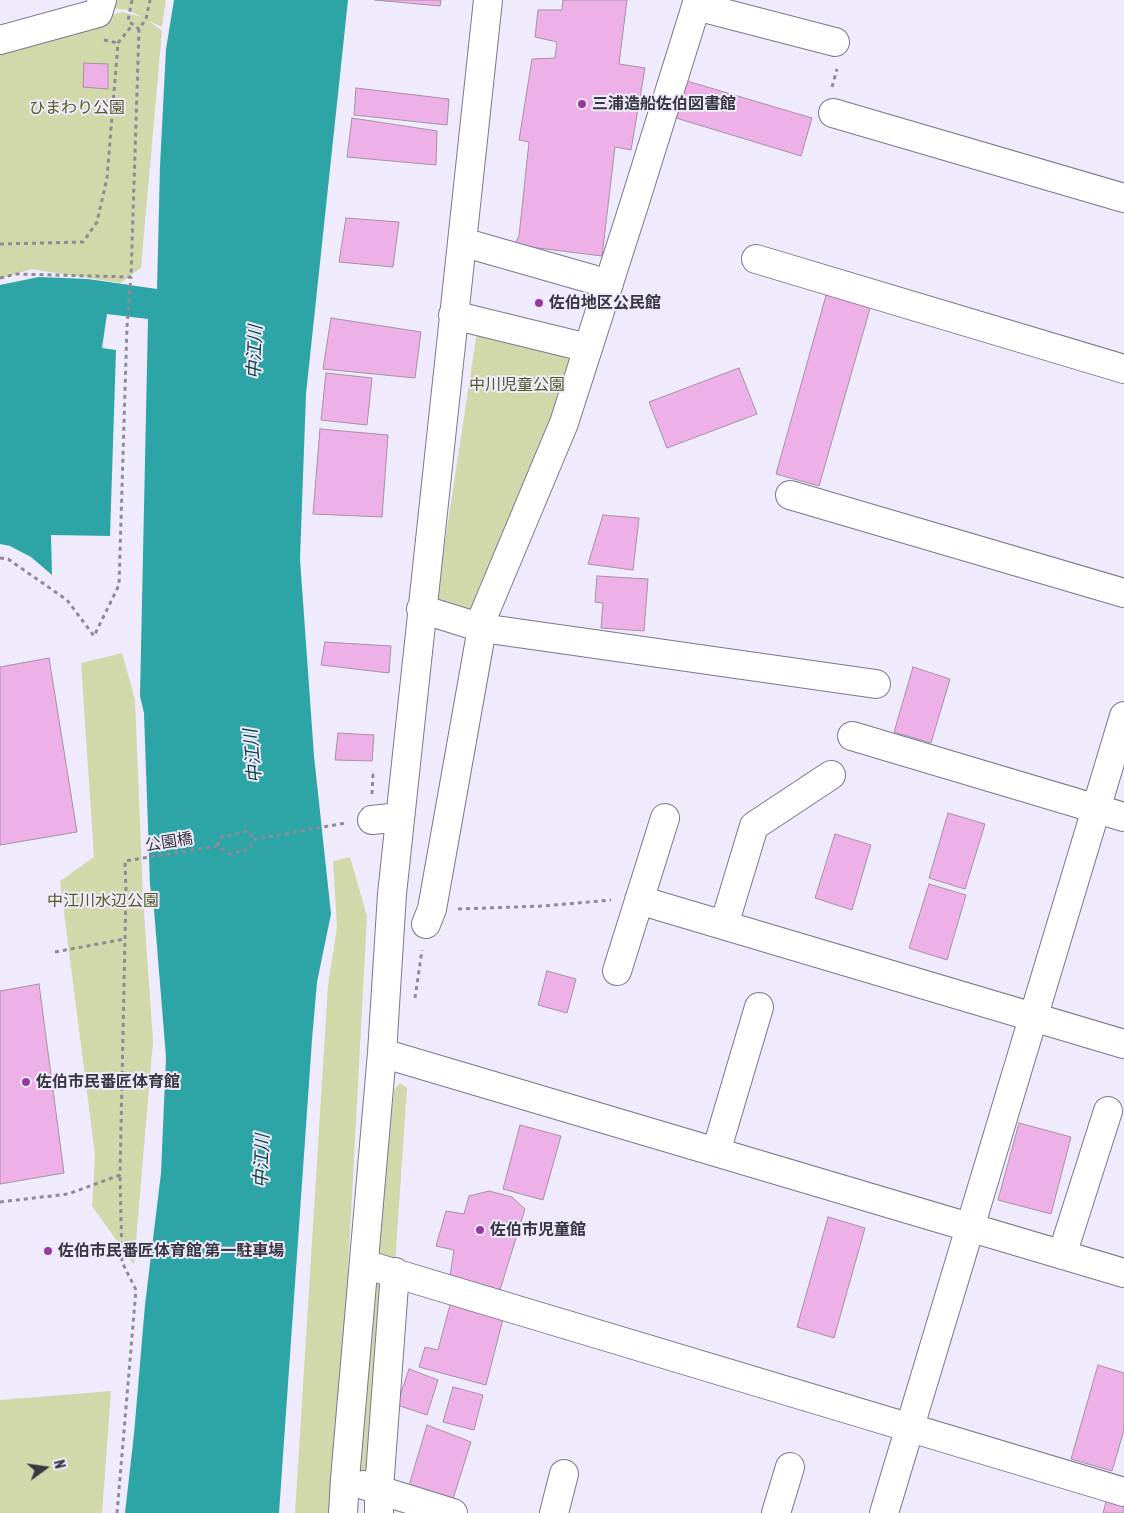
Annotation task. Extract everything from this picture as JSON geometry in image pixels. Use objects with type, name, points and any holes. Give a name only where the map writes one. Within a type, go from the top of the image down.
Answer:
[{"type":"street","points":[[0,40],[98,14],[102,0]]},
{"type":"street","points":[[343,1513],[344,1479],[382,1053],[399,817],[488,0]]},
{"type":"street","points":[[429,917],[482,628],[482,619],[564,424],[697,3],[835,42]]},
{"type":"street","points":[[833,113],[1124,198]]},
{"type":"street","points":[[462,242],[609,284]]},
{"type":"street","points":[[756,259],[1124,369]]},
{"type":"street","points":[[453,315],[588,348]]},
{"type":"street","points":[[790,495],[1124,593]]},
{"type":"street","points":[[421,609],[482,628],[876,684]]},
{"type":"street","points":[[884,1513],[1124,716]]},
{"type":"street","points":[[852,736],[1124,818]]},
{"type":"street","points":[[724,925],[754,826],[831,775]]},
{"type":"street","points":[[359,822],[399,817]]},
{"type":"street","points":[[617,971],[665,818]]},
{"type":"street","points":[[639,900],[1124,1044]]},
{"type":"street","points":[[716,1152],[759,1007]]},
{"type":"street","points":[[382,1053],[1124,1273]]},
{"type":"street","points":[[1062,1255],[1108,1111]]},
{"type":"street","points":[[364,1264],[1124,1492]]},
{"type":"street","points":[[379,1501],[395,1272]]},
{"type":"street","points":[[776,1513],[790,1468]]},
{"type":"street","points":[[554,1513],[564,1474]]},
{"type":"street","points":[[344,1479],[379,1501],[453,1513]]},
{"type":"path","points":[[132,0],[128,21],[139,29]]},
{"type":"path","points":[[0,558],[8,559],[67,600],[94,636],[119,585],[139,29],[146,19],[150,0]]},
{"type":"path","points":[[0,244],[83,242],[97,222],[107,178],[118,43],[132,24]]},
{"type":"path","points":[[833,113],[826,112],[842,44],[835,42]]},
{"type":"path","points":[[0,278],[16,274],[131,277]]},
{"type":"path","name":"公園橋","points":[[126,939],[126,862],[217,846],[230,854],[249,849],[255,839],[359,822]]},
{"type":"path","name":"公園橋","points":[[217,846],[222,837],[247,832],[255,839]]},
{"type":"path","points":[[415,1000],[429,917],[447,910],[639,900]]},
{"type":"path","points":[[55,952],[126,939],[120,1175],[122,1262],[136,1290],[117,1513]]},
{"type":"path","points":[[0,1202],[68,1194],[120,1175]]},
{"type":"green space","name":"ひまわり公園","points":[[113,0],[166,0],[162,27],[149,21],[162,31],[141,268],[120,283],[31,269],[0,279],[0,46],[122,12],[142,17],[128,10],[111,8]]},
{"type":"green space","name":"中川児童公園","points":[[478,325],[576,350],[552,433],[475,616],[436,601]]},
{"type":"green space","name":"中江川水辺公園","points":[[122,653],[135,700],[143,897],[153,1041],[134,1265],[92,1206],[95,1155],[60,881],[94,857],[81,663]]},
{"type":"green space","points":[[350,857],[367,916],[335,1513],[295,1513],[328,985],[337,927],[333,861]]},
{"type":"green space","points":[[400,1083],[407,1088],[395,1264],[376,1256],[394,1090]]},
{"type":"green space","points":[[373,1272],[388,1278],[374,1477],[353,1471]]},
{"type":"green space","points":[[111,1391],[102,1513],[0,1513],[0,1400]]},
{"type":"water","name":"中江川","points":[[174,0],[348,0],[306,394],[300,559],[314,756],[331,914],[317,982],[279,1513],[125,1513],[145,1305],[161,1173],[166,1057],[154,910],[150,885],[144,713],[140,696],[148,319],[107,314],[102,348],[116,350],[110,536],[51,535],[52,575],[31,557],[10,546],[0,544],[0,285],[39,277],[88,279],[157,289],[160,166],[166,49]]},
{"type":"building","points":[[375,0],[441,0],[440,6]]},
{"type":"building","name":"三浦造船佐伯図書館","points":[[563,0],[627,0],[619,64],[645,68],[631,150],[615,147],[602,256],[514,245],[519,236],[529,142],[519,140],[532,59],[555,58],[557,42],[535,37],[538,10],[562,10]]},
{"type":"building","points":[[84,63],[108,64],[108,89],[83,87]]},
{"type":"building","points":[[687,81],[812,118],[801,156],[676,118]]},
{"type":"building","points":[[356,88],[449,99],[447,125],[354,115]]},
{"type":"building","points":[[352,118],[437,131],[436,165],[347,157]]},
{"type":"building","points":[[346,218],[399,222],[393,267],[339,262]]},
{"type":"building","points":[[827,292],[871,305],[819,486],[776,474]]},
{"type":"building","points":[[331,318],[421,332],[415,378],[323,369]]},
{"type":"building","points":[[739,368],[757,414],[667,448],[649,402]]},
{"type":"building","points":[[326,373],[372,378],[367,425],[321,420]]},
{"type":"building","points":[[320,429],[388,435],[382,517],[313,514]]},
{"type":"building","points":[[603,515],[639,518],[633,570],[588,564]]},
{"type":"building","points":[[597,576],[648,579],[644,631],[601,628],[603,603],[595,602]]},
{"type":"building","points":[[325,642],[391,646],[389,673],[321,665]]},
{"type":"building","points":[[49,658],[77,832],[0,845],[0,667]]},
{"type":"building","points":[[913,667],[950,679],[931,743],[894,732]]},
{"type":"building","points":[[338,733],[374,735],[372,761],[335,760]]},
{"type":"building","points":[[948,813],[985,824],[965,889],[929,878]]},
{"type":"building","points":[[835,834],[871,845],[852,910],[815,898]]},
{"type":"building","points":[[929,884],[966,895],[947,960],[909,948]]},
{"type":"building","points":[[547,971],[576,979],[567,1013],[538,1005]]},
{"type":"building","name":"佐伯市民番匠体育館","points":[[39,984],[64,1173],[0,1184],[0,991]]},
{"type":"building","points":[[1019,1123],[1071,1137],[1051,1214],[998,1200]]},
{"type":"building","points":[[520,1125],[561,1136],[543,1200],[503,1189]]},
{"type":"building","name":"佐伯市児童館","points":[[489,1191],[512,1197],[525,1209],[500,1290],[450,1276],[454,1250],[436,1246],[446,1211],[464,1214],[469,1196]]},
{"type":"building","points":[[828,1217],[865,1228],[834,1338],[797,1327]]},
{"type":"building","points":[[451,1301],[504,1315],[486,1385],[419,1367],[425,1347],[438,1350]]},
{"type":"building","points":[[1098,1365],[1124,1373],[1124,1430],[1112,1471],[1071,1459]]},
{"type":"building","points":[[409,1369],[438,1380],[427,1415],[397,1405]]},
{"type":"building","points":[[453,1387],[483,1395],[474,1430],[443,1422]]},
{"type":"building","points":[[427,1425],[471,1442],[452,1502],[408,1489]]},
{"type":"building","points":[[1107,1498],[1124,1503],[1124,1513],[1103,1513]]},
{"type":"place","name":"三浦造船佐伯図書館","points":[[582,104]]},
{"type":"place","name":"佐伯地区公民館","points":[[539,303]]},
{"type":"place","name":"佐伯市民番匠体育館","points":[[26,1082]]},
{"type":"place","name":"佐伯市児童館","points":[[480,1230]]},
{"type":"place","name":"佐伯市民番匠体育館 第一駐車場","points":[[48,1251]]}]
